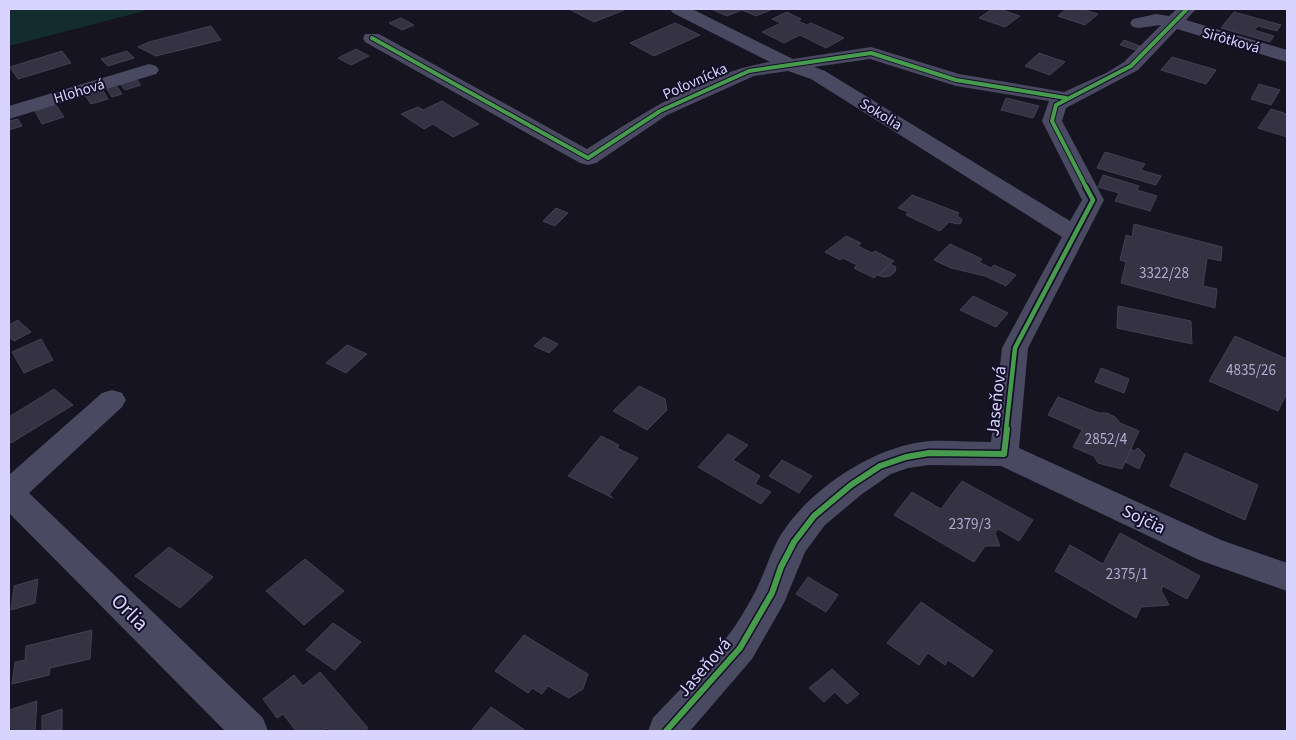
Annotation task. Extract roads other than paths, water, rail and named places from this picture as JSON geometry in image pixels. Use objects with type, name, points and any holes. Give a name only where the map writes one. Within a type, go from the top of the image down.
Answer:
[{"type":"street","name":"Sokolia","points":[[679,9],[790,65],[818,75],[1076,235]]},
{"type":"street","name":"Sirôtková","points":[[1139,23],[1181,16],[1287,56]]},
{"type":"street","points":[[1066,98],[1129,68],[1154,48],[1181,16]]},
{"type":"street","name":"Poľovnícka","points":[[372,38],[588,158],[660,111],[749,71],[871,53],[956,80],[1027,90],[1066,98]]},
{"type":"street","name":"Hlohová","points":[[9,113],[149,70]]},
{"type":"street","name":"Jaseňová","points":[[666,731],[740,648],[772,593],[781,567],[794,542],[814,516],[851,485],[880,466],[906,457],[929,453],[1004,454],[1015,348],[1093,200],[1052,121],[1056,105],[1066,98]]},
{"type":"street","points":[[9,493],[112,400]]},
{"type":"street","name":"Sojčia","points":[[1004,454],[1210,550],[1287,577]]},
{"type":"street","name":"Orlia","points":[[9,493],[250,731]]}]
